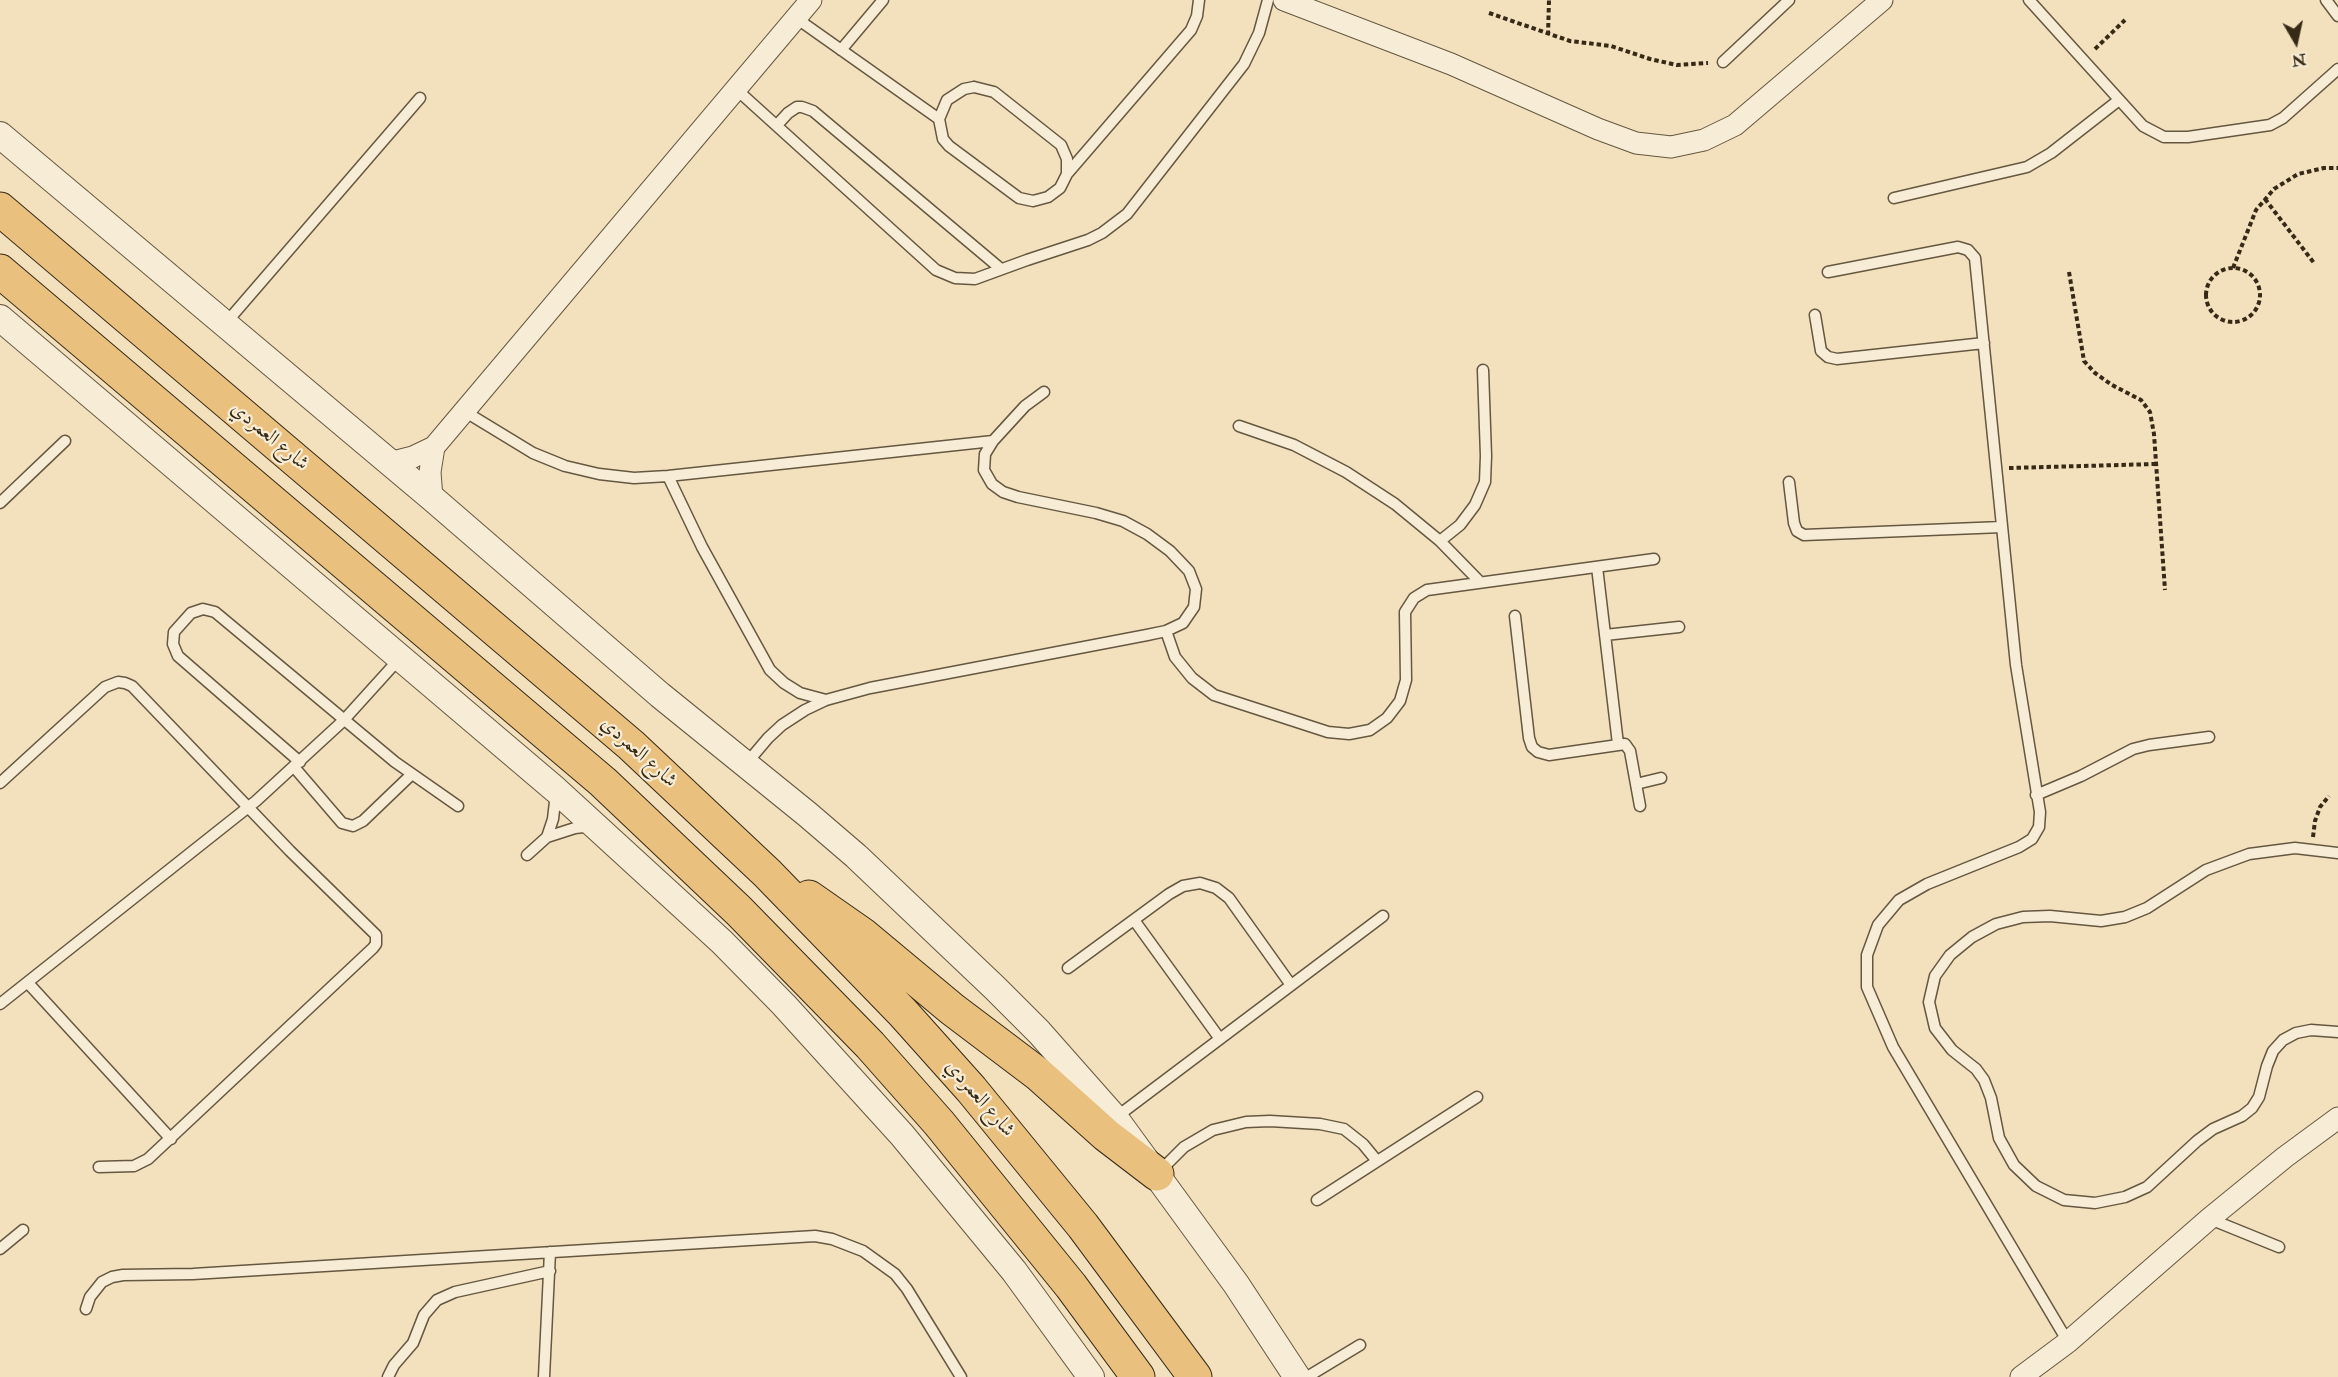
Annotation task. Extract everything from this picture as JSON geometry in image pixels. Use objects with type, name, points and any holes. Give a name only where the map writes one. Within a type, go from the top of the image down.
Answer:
[{"type":"main road","name":"شارع العمردي","points":[[0,209],[631,745],[766,873],[903,1013],[971,1089],[1083,1226],[1195,1377]]},
{"type":"main road","points":[[0,271],[603,782],[731,903],[870,1045],[939,1124],[1071,1286],[1138,1377]]},
{"type":"main road","points":[[766,873],[816,901],[862,934],[943,1002],[1038,1074],[1106,1135],[1157,1174]]},
{"type":"street","points":[[389,463],[413,457],[434,447],[811,0]]},
{"type":"street","points":[[1284,0],[1451,64],[1598,129],[1636,143],[1671,147],[1704,140],[1735,124],[1882,0]]},
{"type":"street","points":[[0,135],[432,498],[660,695],[856,856],[995,988],[1039,1032],[1115,1118],[1236,1284],[1297,1377]]},
{"type":"street","points":[[0,318],[556,790],[722,942],[844,1069],[959,1202],[1014,1271],[1091,1377]]},
{"type":"street","points":[[432,498],[430,472],[434,447]]},
{"type":"street","points":[[2021,1377],[2067,1341],[2209,1219],[2285,1157],[2338,1118]]},
{"type":"lane","points":[[841,50],[883,0]]},
{"type":"lane","points":[[1067,174],[1067,159],[1061,145],[994,92],[974,87],[964,89],[947,100],[939,119],[943,139],[950,146],[1018,198],[1034,201],[1048,197],[1060,188],[1067,174],[1191,30],[1197,16],[1199,0]]},
{"type":"lane","points":[[736,88],[936,270],[945,275],[965,279],[985,277],[1001,269],[1088,240],[1102,233],[1127,214],[1244,64],[1259,33],[1268,0]]},
{"type":"lane","points":[[1723,62],[1789,0]]},
{"type":"lane","points":[[2029,0],[2144,126],[2164,137],[2188,137],[2255,128],[2283,118],[2338,69]]},
{"type":"lane","points":[[2326,0],[2338,16]]},
{"type":"lane","points":[[796,18],[939,119]]},
{"type":"lane","points":[[225,324],[420,98]]},
{"type":"lane","points":[[1894,198],[2027,166],[2045,157],[2119,100]]},
{"type":"lane","points":[[777,125],[788,113],[797,108],[802,107],[813,111],[1001,269]]},
{"type":"lane","points":[[1828,272],[1958,247],[1968,250],[1975,258],[2016,666],[2040,812],[2039,827],[2032,839],[2019,847],[1927,884],[1899,900],[1878,925],[1874,935],[1867,955],[1867,987],[1893,1047],[2067,1341]]},
{"type":"lane","points":[[1815,315],[1821,351],[1828,357],[1837,359],[1984,343]]},
{"type":"lane","points":[[1440,541],[1465,518],[1475,505],[1485,482],[1483,370]]},
{"type":"lane","points":[[746,765],[782,725],[826,700],[870,688],[1166,631],[1183,623],[1194,607],[1196,589],[1189,571],[1148,534],[1123,521],[1018,497],[1003,492],[992,484],[984,470],[985,454],[993,441],[1025,406],[1044,392]]},
{"type":"lane","points":[[464,411],[533,453],[565,466],[599,474],[634,478],[993,441]]},
{"type":"lane","points":[[1239,426],[1294,445],[1346,471],[1395,504],[1440,541],[1480,582]]},
{"type":"lane","points":[[0,503],[65,441]]},
{"type":"lane","points":[[668,476],[702,548],[770,670],[800,693],[826,700]]},
{"type":"lane","points":[[1789,482],[1794,524],[1797,531],[1803,535],[2002,527]]},
{"type":"lane","points":[[1166,631],[1175,657],[1192,678],[1214,695],[1328,732],[1349,734],[1370,730],[1387,718],[1400,701],[1406,680],[1406,612],[1414,598],[1427,590],[1654,559]]},
{"type":"lane","points":[[1597,567],[1618,744]]},
{"type":"lane","points":[[412,774],[363,821],[352,826],[342,822],[297,765],[178,656],[173,644],[174,632],[191,613],[203,609],[215,612],[343,721],[458,806]]},
{"type":"lane","points":[[1515,616],[1529,738],[1533,747],[1538,752],[1549,755],[1625,744],[1630,751],[1640,806]]},
{"type":"lane","points":[[1605,635],[1679,627]]},
{"type":"lane","points":[[0,1004],[248,807],[297,765],[343,721],[400,658]]},
{"type":"lane","points":[[0,783],[105,687],[118,682],[132,686],[248,807],[374,930],[377,940],[376,944],[148,1160],[139,1165],[99,1167]]},
{"type":"lane","points":[[2036,795],[2081,776],[2133,749],[2209,737]]},
{"type":"lane","points":[[1636,784],[1661,778]]},
{"type":"lane","points":[[547,837],[553,819],[556,790]]},
{"type":"lane","points":[[527,855],[547,837],[576,828],[596,826]]},
{"type":"lane","points":[[2338,853],[2315,849],[2272,849],[2227,860],[2206,870],[2147,908],[2125,917],[2101,921],[2023,916],[1996,924],[1972,937],[1950,955],[1935,976],[1929,1002],[1935,1028],[1952,1050],[1976,1069],[1984,1080],[1991,1098],[1999,1138],[2014,1165],[2036,1186],[2064,1200],[2095,1203],[2125,1197],[2147,1186],[2212,1129],[2242,1116],[2252,1108],[2259,1097],[2273,1052],[2283,1040],[2296,1033],[2311,1030],[2338,1032]]},
{"type":"lane","points":[[1068,968],[1183,886],[1200,883],[1216,888],[1229,898],[1291,985]]},
{"type":"lane","points":[[1115,1118],[1383,916]]},
{"type":"lane","points":[[1134,920],[1220,1039]]},
{"type":"lane","points":[[28,982],[171,1139]]},
{"type":"lane","points":[[1317,1200],[1477,1097]]},
{"type":"lane","points":[[1157,1174],[1172,1157],[1198,1137],[1245,1122],[1295,1121],[1344,1129],[1363,1144],[1377,1161]]},
{"type":"lane","points":[[2209,1219],[2279,1247]]},
{"type":"lane","points":[[0,1249],[23,1230]]},
{"type":"lane","points":[[86,1309],[90,1297],[102,1282],[123,1275],[193,1274],[798,1235],[832,1239],[863,1251],[895,1274],[907,1289],[961,1377]]},
{"type":"lane","points":[[544,1377],[550,1252]]},
{"type":"lane","points":[[388,1377],[394,1365],[413,1343],[424,1316],[436,1300],[455,1293],[550,1271]]},
{"type":"lane","points":[[1307,1377],[1360,1345]]},
{"type":"path","points":[[1548,34],[1549,0]]},
{"type":"path","points":[[1489,13],[1570,41],[1611,46],[1677,65],[1723,62]]},
{"type":"path","points":[[2083,60],[2125,20]]},
{"type":"path","points":[[2233,268],[2256,210],[2274,189],[2298,174],[2324,168],[2338,168]]},
{"type":"path","points":[[2265,199],[2314,263]]},
{"type":"path","points":[[2233,268],[2250,274],[2260,290],[2260,299],[2251,315],[2234,322],[2216,316],[2206,300],[2206,291],[2215,274],[2233,268]]},
{"type":"path","points":[[2068,272],[2084,361],[2112,385],[2141,400],[2150,412],[2154,434],[2165,590]]},
{"type":"path","points":[[1997,468],[2156,464]]},
{"type":"path","points":[[2315,849],[2313,835],[2315,821],[2320,807],[2329,796]]}]
